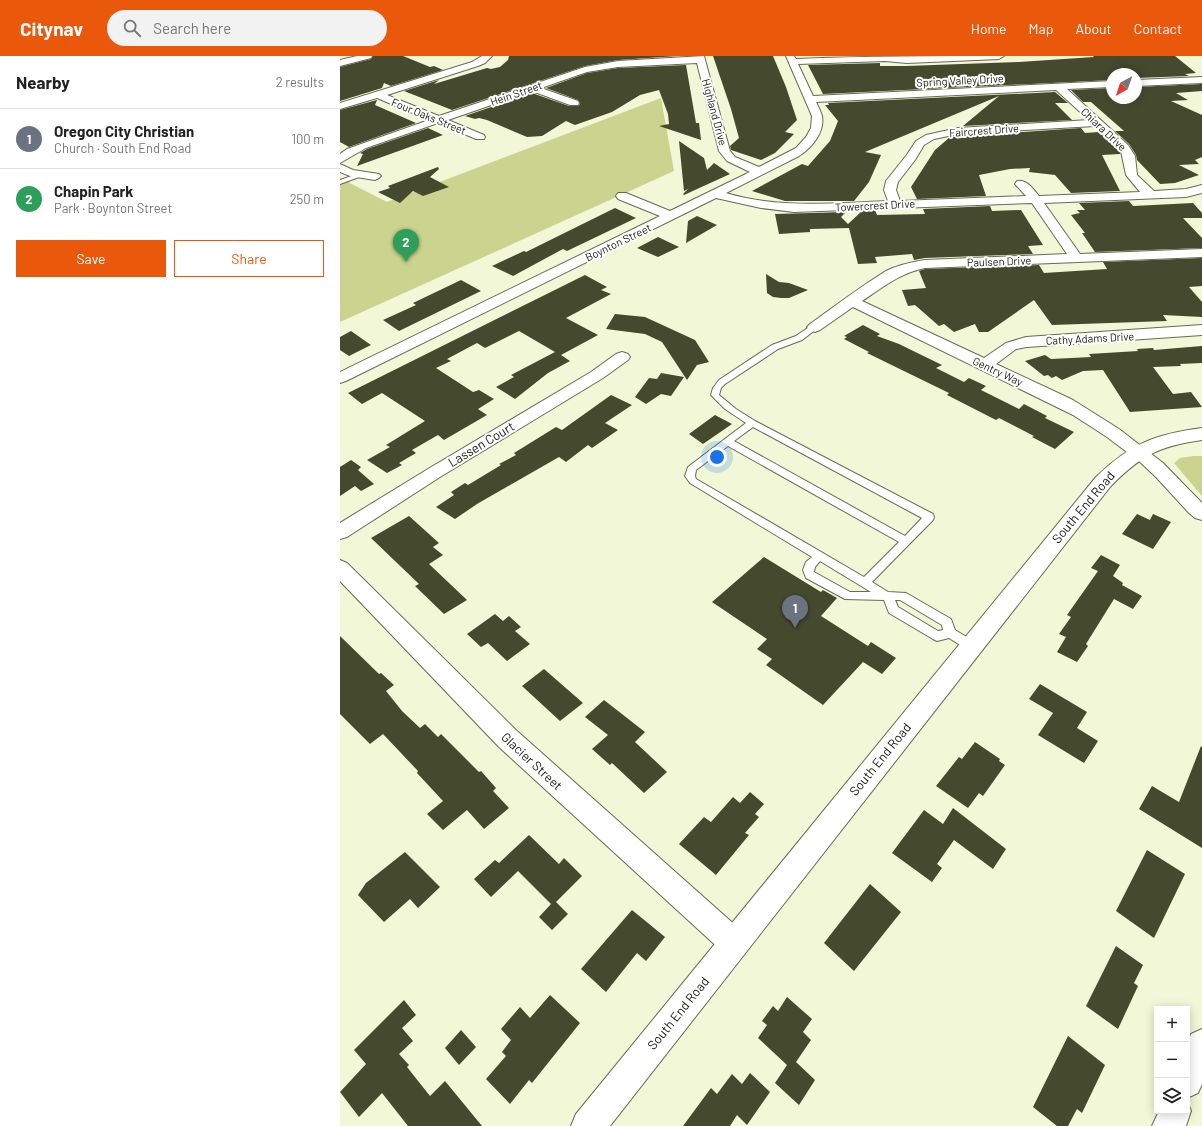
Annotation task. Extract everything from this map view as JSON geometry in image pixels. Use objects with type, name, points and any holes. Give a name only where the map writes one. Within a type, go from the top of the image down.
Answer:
[{"type":"main road","name":"South End Road","points":[[588,1126],[734,943],[960,639],[1102,482],[1121,464],[1138,452],[1156,443],[1202,434]]},
{"type":"street","points":[[340,63],[368,56]]},
{"type":"street","points":[[340,106],[482,62],[487,56]]},
{"type":"street","points":[[791,59],[884,57],[907,60],[999,56]]},
{"type":"street","name":"Hein Street","points":[[340,160],[350,151],[362,146],[585,70],[601,66],[700,58]]},
{"type":"street","name":"Highland Drive","points":[[700,58],[725,151],[735,161],[760,172]]},
{"type":"street","name":"Boynton Street","points":[[340,378],[717,194],[802,150],[813,137],[816,129],[817,116],[791,59]]},
{"type":"street","points":[[1142,83],[1202,80]]},
{"type":"street","name":"Spring Valley Drive","points":[[809,99],[1106,84]]},
{"type":"street","name":"Chiara Drive","points":[[1059,87],[1129,152],[1132,175],[1135,180],[1151,195]]},
{"type":"street","points":[[531,88],[574,103]]},
{"type":"street","name":"Four Oaks Street","points":[[377,94],[480,137]]},
{"type":"street","name":"Faircrest Drive","points":[[895,204],[890,190],[892,181],[911,158],[920,143],[930,137],[958,131],[1098,123]]},
{"type":"street","points":[[340,167],[350,173],[375,176]]},
{"type":"street","points":[[1021,184],[1035,198],[1076,258]]},
{"type":"street","name":"Towercrest Drive","points":[[717,194],[752,205],[785,208],[1151,195],[1186,193],[1202,189]]},
{"type":"street","points":[[622,196],[671,216]]},
{"type":"street","name":"Paulsen Drive","points":[[815,327],[892,274],[909,267],[925,264],[1202,253]]},
{"type":"street","name":"Gentry Way","points":[[851,302],[1067,404],[1089,417],[1138,452],[1164,474],[1187,500],[1202,513]]},
{"type":"street","name":"Cathy Adams Drive","points":[[985,365],[1011,346],[1026,342],[1202,330]]},
{"type":"street","name":"Lassen Court","points":[[340,532],[434,473],[597,375],[622,357]]},
{"type":"street","name":"Glacier Street","points":[[340,568],[508,739],[734,943]]},
{"type":"street","points":[[1189,1078],[1202,1045]]},
{"type":"street","points":[[1169,1126],[1174,1114]]},
{"type":"lane","points":[[340,182],[360,175]]},
{"type":"lane","points":[[815,327],[799,338],[775,347],[722,382],[717,388],[716,395],[730,411],[929,517],[865,583]]},
{"type":"lane","points":[[752,423],[691,469],[690,476],[693,481],[888,597],[893,610],[937,636],[960,639]]},
{"type":"lane","points":[[727,441],[906,541]]},
{"type":"lane","points":[[819,556],[810,565],[808,570],[810,575],[841,594],[850,596],[902,596],[947,622],[960,639]]},
{"type":"green space","points":[[661,98],[674,171],[340,322],[340,178],[387,202]]},
{"type":"green space","points":[[1202,456],[1202,496],[1174,463],[1180,458]]},
{"type":"building","points":[[373,56],[403,56],[430,67],[434,66],[443,70],[391,86],[384,83],[382,88],[340,101],[340,67],[371,59]]},
{"type":"building","points":[[509,56],[678,56],[618,60],[585,66],[452,110],[404,91],[439,80],[434,84],[487,68],[491,69],[500,67],[508,60]]},
{"type":"building","points":[[713,56],[773,56],[786,87],[797,120],[785,132],[794,134],[775,153],[761,160],[731,150],[730,146],[739,138]]},
{"type":"building","points":[[1093,56],[1175,56],[1196,73],[1185,74],[1189,76],[1142,78],[1142,68],[1106,68],[1106,80],[823,94],[808,65],[880,63],[880,66],[906,66],[1019,62],[1094,57]]},
{"type":"building","points":[[686,65],[696,123],[699,123],[701,140],[659,126],[669,124],[668,114],[659,90],[640,95],[612,112],[575,125],[566,121],[542,136],[527,137],[487,120],[465,116],[532,93],[569,106],[578,106],[580,104],[578,100],[546,88],[587,73],[618,68]]},
{"type":"building","points":[[1202,84],[1202,91],[1176,93],[1188,100],[1171,101],[1202,115],[1202,157],[1195,160],[1199,164],[1179,165],[1199,175],[1175,183],[1160,184],[1137,160],[1136,155],[1129,144],[1115,131],[1124,131],[1091,102],[1083,102],[1071,90],[1106,88],[1106,104],[1142,104],[1142,87]]},
{"type":"building","points":[[1055,92],[1068,103],[1055,103],[1072,120],[963,126],[999,96],[865,152],[881,155],[869,182],[854,201],[785,201],[752,191],[802,164],[808,166],[830,141],[838,121],[825,105],[829,105],[828,103]]},
{"type":"building","points":[[377,100],[375,105],[416,123],[349,147],[340,142],[340,110]]},
{"type":"building","points":[[428,128],[443,135],[357,166],[363,154],[360,153],[367,149]]},
{"type":"building","points":[[1081,128],[1085,133],[1099,132],[1120,152],[1120,154],[1102,155],[1120,191],[1071,193],[1055,175],[1029,172],[1030,168],[1010,169],[979,175],[986,196],[917,199],[911,187],[935,150],[950,137]]},
{"type":"building","points":[[679,141],[704,158],[707,170],[714,163],[730,174],[684,195],[683,194],[688,189],[684,191]]},
{"type":"building","points":[[438,167],[439,169],[430,177],[449,187],[423,196],[413,191],[400,203],[378,192],[390,188],[388,186]]},
{"type":"building","points":[[1129,201],[1133,206],[1193,203],[1202,213],[1202,218],[1183,218],[1202,238],[1202,248],[1095,252],[1082,233],[1085,233],[1071,215],[1080,213],[1077,210],[1085,210],[1079,203]]},
{"type":"building","points":[[990,206],[992,211],[1021,210],[1043,245],[1028,246],[1033,254],[925,258],[914,260],[912,254],[875,257],[877,263],[858,264],[849,228],[810,229],[810,232],[779,234],[775,214],[846,212],[841,217],[848,224],[862,211],[875,210],[877,215],[925,214],[923,209]]},
{"type":"building","points":[[615,208],[636,218],[567,251],[563,249],[513,276],[492,266],[524,251],[526,252]]},
{"type":"building","points":[[697,216],[717,225],[686,243],[688,221]]},
{"type":"building","points":[[658,237],[679,247],[658,257],[637,248]]},
{"type":"building","points":[[1202,258],[1202,286],[1189,287],[1202,302],[1202,317],[1163,315],[1167,321],[1052,325],[1034,300],[988,332],[979,332],[975,324],[954,332],[944,324],[939,326],[915,305],[908,306],[902,290],[926,288],[919,271],[925,269],[1039,265],[1044,273],[1107,269],[1103,262]]},
{"type":"building","points":[[766,274],[779,282],[789,283],[808,290],[789,298],[773,297],[767,293]]},
{"type":"building","points":[[585,275],[607,287],[601,290],[611,294],[566,318],[598,335],[561,355],[570,361],[548,373],[515,399],[496,387],[514,377],[511,375],[555,352],[519,331],[485,348],[477,343],[447,359],[451,361],[436,368],[473,392],[479,390],[494,399],[478,409],[487,415],[444,440],[438,435],[412,450],[416,453],[399,463],[402,465],[387,473],[367,460],[390,447],[386,445],[425,421],[382,393],[362,404],[348,393]]},
{"type":"building","points":[[461,280],[481,291],[399,331],[383,320],[416,305],[413,303]]},
{"type":"building","points":[[615,314],[645,317],[695,340],[709,362],[697,365],[687,380],[662,342],[645,334],[606,329]]},
{"type":"building","points":[[863,325],[880,334],[877,336],[899,344],[942,365],[936,368],[964,382],[969,378],[986,386],[981,390],[1019,409],[1024,404],[1047,416],[1045,418],[1074,432],[1055,449],[1032,437],[1034,436],[999,418],[996,420],[947,395],[949,393],[867,353],[869,352],[844,339],[847,337],[844,336]]},
{"type":"building","points":[[351,331],[371,345],[349,356],[340,350],[340,337]]},
{"type":"building","points":[[1202,346],[1202,363],[1180,364],[1181,366],[1153,367],[1173,394],[1191,392],[1202,407],[1130,412],[1103,370],[1083,371],[1062,380],[1056,376],[1052,378],[1048,375],[1044,376],[1025,361],[1045,355],[1051,359],[1091,357],[1089,354],[1138,351],[1137,349],[1153,348],[1154,350]]},
{"type":"building","points":[[661,373],[684,377],[671,396],[661,394],[646,404],[635,397],[649,378],[657,379]]},
{"type":"building","points":[[611,395],[632,405],[605,423],[618,430],[592,448],[588,445],[566,462],[559,457],[477,504],[455,519],[436,507],[454,495],[451,492],[465,483],[468,485],[501,465],[499,464],[516,455],[514,453],[556,427],[562,430]]},
{"type":"building","points":[[715,415],[732,424],[703,444],[689,434]]},
{"type":"building","points":[[351,460],[361,467],[358,470],[374,484],[361,491],[355,486],[340,496],[340,467]]},
{"type":"building","points":[[1137,514],[1150,520],[1153,514],[1171,522],[1153,549],[1122,534]]},
{"type":"building","points":[[409,516],[439,543],[433,547],[443,555],[429,564],[467,600],[444,614],[415,586],[419,584],[371,538]]},
{"type":"building","points":[[1101,555],[1120,565],[1113,576],[1123,583],[1122,585],[1142,596],[1133,609],[1114,599],[1086,644],[1088,646],[1077,662],[1057,652],[1066,637],[1059,634],[1071,617],[1067,615],[1098,571],[1091,568]]},
{"type":"building","points":[[764,557],[821,592],[823,590],[837,598],[821,616],[868,646],[871,642],[896,658],[882,674],[863,662],[823,705],[766,665],[772,659],[757,649],[767,639],[712,602]]},
{"type":"building","points":[[495,614],[503,621],[509,616],[521,627],[515,631],[530,644],[507,661],[488,643],[481,647],[467,634]]},
{"type":"building","points":[[340,636],[379,674],[381,673],[394,685],[386,691],[402,711],[420,728],[425,724],[438,737],[441,734],[479,772],[481,771],[496,788],[493,791],[509,808],[484,829],[467,810],[443,830],[427,814],[443,801],[417,773],[418,771],[383,734],[370,744],[340,714]]},
{"type":"building","points":[[544,669],[583,703],[560,721],[522,686]]},
{"type":"building","points":[[1040,684],[1087,712],[1077,728],[1098,741],[1084,763],[1038,735],[1053,713],[1029,699]]},
{"type":"building","points":[[604,700],[645,732],[635,742],[667,772],[644,793],[612,763],[610,765],[592,749],[608,735],[585,717]]},
{"type":"building","points":[[975,742],[1000,759],[999,761],[1005,765],[983,796],[979,793],[968,808],[936,786],[959,757],[962,759]]},
{"type":"building","points":[[1201,746],[1202,848],[1139,809],[1152,786],[1179,802]]},
{"type":"building","points":[[750,792],[764,804],[755,814],[759,817],[745,833],[749,835],[716,875],[679,844],[704,817],[711,822],[733,797],[740,803]]},
{"type":"building","points":[[953,808],[1006,849],[993,869],[954,840],[937,864],[942,868],[932,882],[892,853],[924,810],[943,824]]},
{"type":"building","points":[[529,835],[559,864],[564,858],[582,876],[556,902],[568,914],[552,930],[539,917],[551,904],[518,871],[491,897],[474,879],[495,860],[499,863]]},
{"type":"building","points":[[1147,850],[1185,874],[1154,938],[1116,911]]},
{"type":"building","points":[[405,852],[440,887],[418,908],[410,899],[384,922],[358,895],[366,883]]},
{"type":"building","points":[[870,884],[901,912],[854,971],[824,943]]},
{"type":"building","points":[[632,910],[665,937],[646,961],[637,953],[606,992],[581,969]]},
{"type":"building","points":[[1116,946],[1143,965],[1134,983],[1138,986],[1118,1029],[1086,1006]]},
{"type":"building","points":[[550,995],[580,1023],[532,1083],[529,1080],[510,1104],[486,1079],[506,1056],[502,1052],[511,1040],[501,1029],[520,1007],[530,1018]]},
{"type":"building","points":[[787,997],[812,1019],[803,1032],[811,1040],[796,1062],[815,1080],[799,1105],[775,1083],[787,1065],[758,1038],[767,1025],[762,1021],[773,1006],[778,1011]]},
{"type":"building","points":[[404,1000],[416,1015],[402,1028],[413,1041],[399,1054],[409,1065],[407,1067],[430,1096],[445,1081],[482,1126],[408,1126],[382,1093],[359,1117],[340,1092],[366,1064],[354,1050]]},
{"type":"building","points":[[461,1030],[476,1047],[459,1065],[445,1048]]},
{"type":"building","points":[[1068,1036],[1105,1065],[1082,1113],[1077,1109],[1068,1126],[1057,1126],[1033,1107]]},
{"type":"building","points":[[750,1073],[770,1092],[747,1125],[737,1115],[730,1126],[683,1126],[711,1088],[717,1094],[732,1074],[742,1084]]},
{"type":"place","name":"Chapin Park","points":[[406,262]]},
{"type":"place","name":"Oregon City Christian","points":[[795,628]]}]
